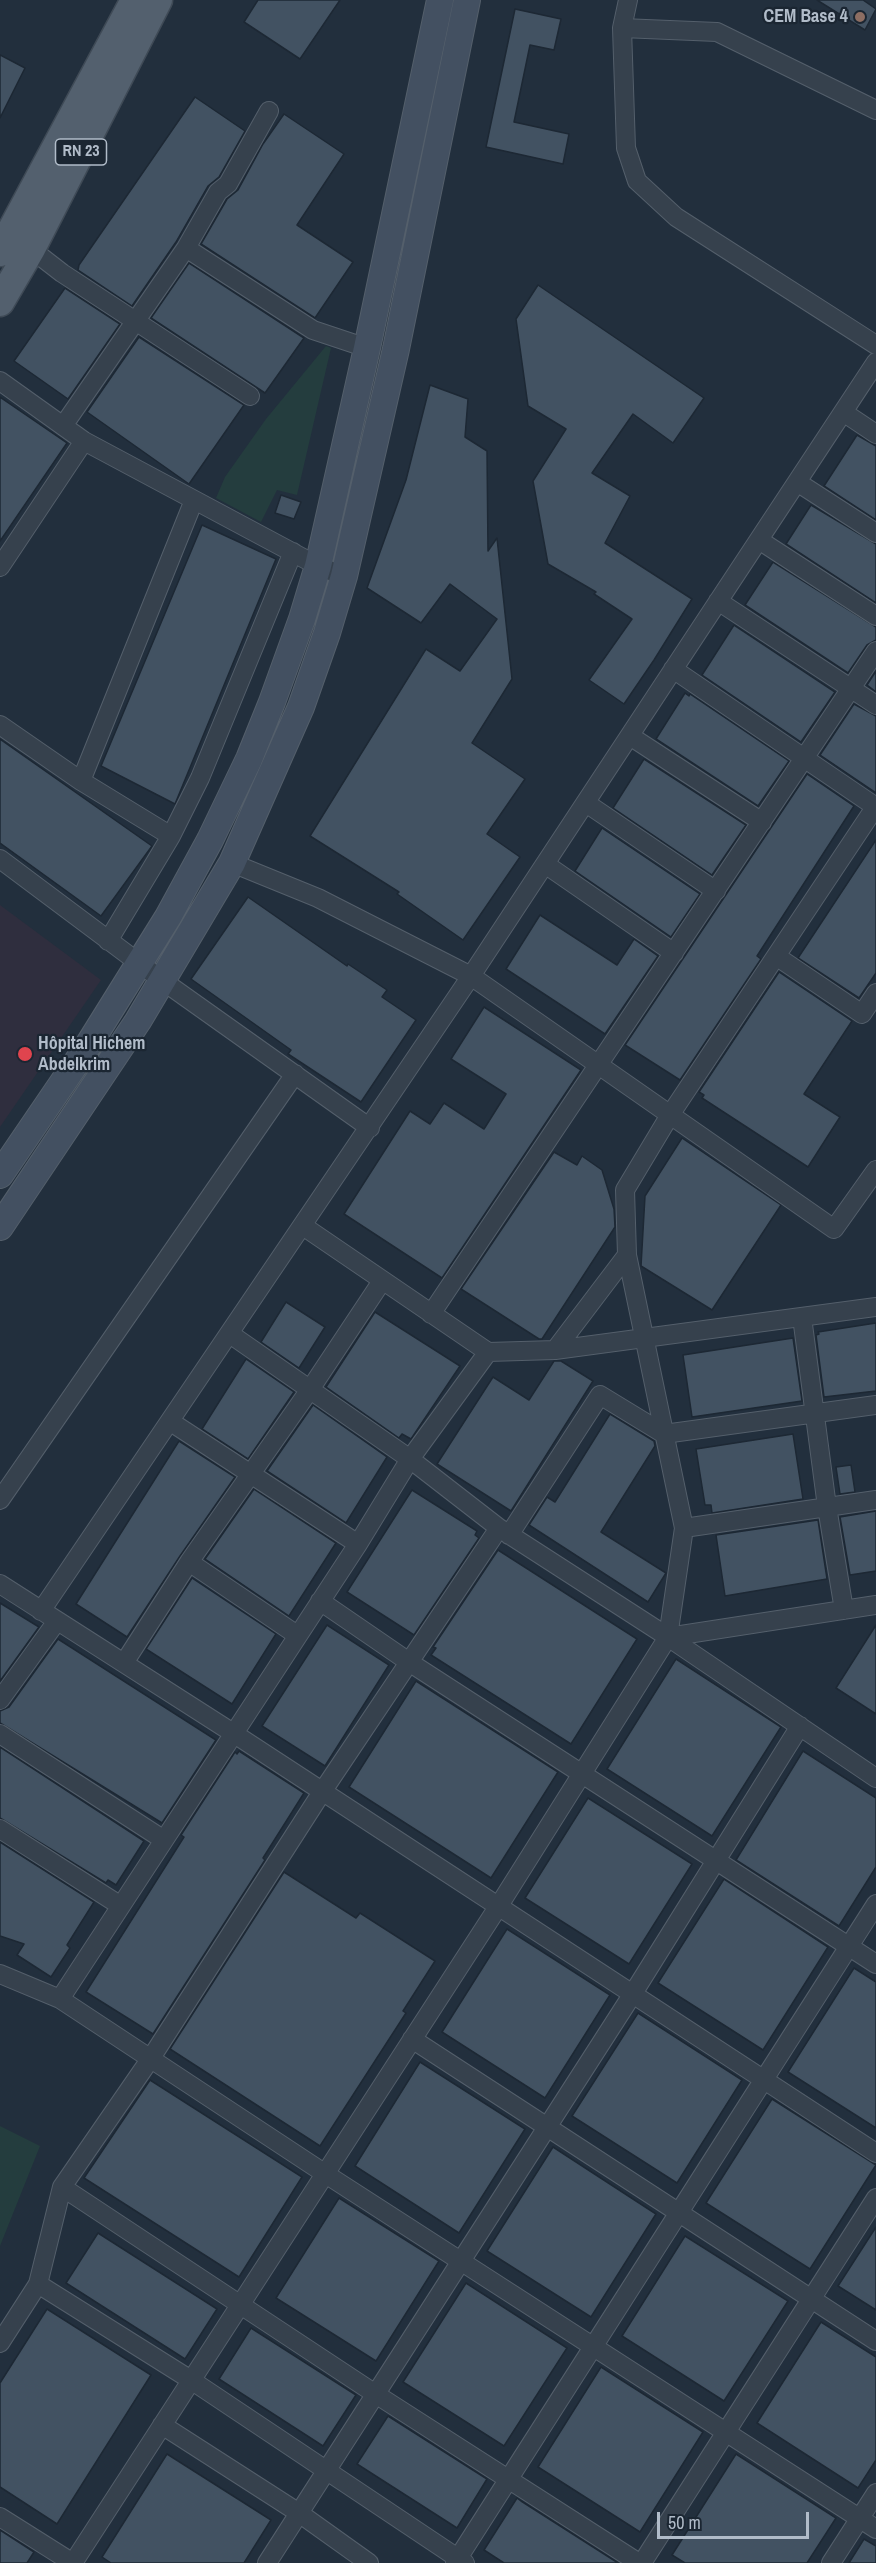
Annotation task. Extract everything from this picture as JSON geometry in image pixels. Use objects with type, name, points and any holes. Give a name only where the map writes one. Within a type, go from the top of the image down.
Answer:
[{"type":"main road","name":"RN 23","points":[[0,252],[135,0]]},
{"type":"main road","name":"RN 23","points":[[0,302],[31,249],[158,0]]},
{"type":"main road","points":[[0,1175],[87,1047],[139,964],[210,840],[249,759],[298,629],[318,566],[367,348],[440,0]]},
{"type":"main road","points":[[0,1227],[163,981],[232,863],[301,707],[344,576],[396,349],[467,0]]},
{"type":"street","points":[[628,0],[622,28],[626,148],[637,181],[676,217],[876,345]]},
{"type":"street","points":[[622,28],[717,32],[876,110]]},
{"type":"street","points":[[63,426],[186,248],[218,192],[228,184],[269,111]]},
{"type":"street","points":[[186,248],[313,330],[367,348]]},
{"type":"street","points":[[31,249],[62,273],[250,396]]},
{"type":"street","points":[[41,1611],[370,1128],[876,362]]},
{"type":"street","points":[[0,381],[84,441],[318,566],[344,576]]},
{"type":"street","points":[[843,412],[876,434]]},
{"type":"street","points":[[0,567],[84,441]]},
{"type":"street","points":[[797,482],[876,533]]},
{"type":"street","points":[[81,781],[194,500]]},
{"type":"street","points":[[759,540],[876,616]]},
{"type":"street","points":[[108,941],[171,836],[200,778],[224,725],[293,552]]},
{"type":"street","points":[[718,601],[876,705]]},
{"type":"street","points":[[431,1314],[876,651]]},
{"type":"street","points":[[0,2517],[73,2563],[498,1907],[669,1636],[684,1528],[627,1255],[625,1190],[670,1115],[876,806],[674,669]]},
{"type":"street","points":[[0,725],[81,781],[171,836]]},
{"type":"street","points":[[630,736],[762,822]]},
{"type":"street","points":[[586,802],[716,891]]},
{"type":"street","points":[[0,859],[139,964],[370,1128]]},
{"type":"street","points":[[232,863],[318,898],[471,976],[834,1229],[876,1170]]},
{"type":"street","points":[[545,864],[674,953]]},
{"type":"street","points":[[776,956],[862,1014],[876,993]]},
{"type":"street","points":[[0,1500],[295,1074]]},
{"type":"street","points":[[303,1226],[488,1352],[555,1350],[876,1307]]},
{"type":"street","points":[[555,1350],[627,1255]]},
{"type":"street","points":[[124,1663],[189,1562],[382,1281]]},
{"type":"street","points":[[802,1317],[827,1508],[844,1610]]},
{"type":"street","points":[[231,1334],[410,1459],[504,1531],[669,1636],[876,1778]]},
{"type":"street","points":[[60,1999],[358,1544],[410,1459],[488,1352]]},
{"type":"street","points":[[0,2343],[38,2284],[62,2187],[151,2058],[322,1792],[409,1662],[600,1395],[664,1434],[876,1405]]},
{"type":"street","points":[[171,1422],[358,1544]]},
{"type":"street","points":[[684,1528],[876,1500]]},
{"type":"street","points":[[189,1562],[297,1635]]},
{"type":"street","points":[[0,1584],[233,1733],[876,2153]]},
{"type":"street","points":[[320,1601],[409,1662],[876,1964]]},
{"type":"street","points":[[669,1636],[876,1605]]},
{"type":"street","points":[[0,1700],[57,1620]]},
{"type":"street","points":[[267,2563],[632,1995],[800,1725]]},
{"type":"street","points":[[0,1734],[164,1840]]},
{"type":"street","points":[[0,1828],[121,1906]]},
{"type":"street","points":[[38,2284],[191,2380],[460,2561],[509,2479],[678,2212],[876,1904]]},
{"type":"street","points":[[0,1974],[60,1999],[324,2173],[876,2529]]},
{"type":"street","points":[[412,2039],[876,2341]]},
{"type":"street","points":[[62,2187],[377,2395],[641,2563],[727,2433],[876,2198]]},
{"type":"street","points":[[162,2425],[299,2513],[369,2563]]},
{"type":"street","points":[[831,2563],[876,2493]]},
{"type":"shaded area","name":"Hôpital Hichem Abdelkrim","points":[[0,905],[101,980],[0,1127]]},
{"type":"green space","points":[[326,346],[331,348],[297,495],[277,490],[261,522],[216,498],[225,477],[266,419]]},
{"type":"green space","points":[[0,2126],[40,2146],[0,2246]]},
{"type":"building","points":[[258,0],[340,0],[300,59],[244,22]]},
{"type":"building","name":"CEM Base 4","points":[[817,0],[863,0],[876,9],[865,30]]},
{"type":"building","points":[[515,9],[561,19],[554,50],[530,45],[514,122],[569,134],[563,164],[486,147]]},
{"type":"building","points":[[0,55],[25,68],[0,118]]},
{"type":"building","points":[[195,97],[245,131],[219,177],[208,186],[176,242],[132,306],[78,270],[79,265]]},
{"type":"building","points":[[284,114],[344,154],[297,225],[353,262],[315,318],[201,244],[227,199],[238,190],[263,144]]},
{"type":"building","points":[[189,263],[304,338],[265,393],[151,318]]},
{"type":"building","points":[[538,285],[704,398],[673,443],[633,414],[592,473],[630,496],[605,543],[692,599],[624,704],[589,680],[632,619],[594,594],[596,592],[548,564],[533,481],[566,429],[528,406],[516,319]]},
{"type":"building","points":[[65,288],[120,324],[68,399],[14,361]]},
{"type":"building","points":[[139,337],[244,405],[189,484],[87,412]]},
{"type":"building","points":[[430,385],[468,399],[465,437],[487,451],[488,551],[497,538],[512,679],[472,743],[525,779],[487,834],[520,857],[463,940],[397,894],[399,892],[310,836],[426,649],[460,671],[497,619],[450,584],[421,623],[367,588],[406,480]]},
{"type":"building","points":[[0,397],[67,443],[0,541]]},
{"type":"building","points":[[857,435],[876,446],[876,520],[824,486]]},
{"type":"building","points":[[281,495],[301,502],[294,519],[275,513]]},
{"type":"building","points":[[811,505],[876,544],[876,603],[786,544]]},
{"type":"building","points":[[202,525],[276,559],[175,804],[101,766]]},
{"type":"building","points":[[773,562],[876,627],[876,640],[867,645],[848,673],[745,605]]},
{"type":"building","points":[[734,625],[835,692],[801,742],[702,675]]},
{"type":"building","points":[[876,671],[876,692],[867,685]]},
{"type":"building","points":[[685,693],[689,696],[690,694],[789,761],[758,806],[656,739]]},
{"type":"building","points":[[854,704],[876,716],[876,793],[820,755]]},
{"type":"building","points":[[0,739],[152,846],[101,916],[0,843]]},
{"type":"building","points":[[644,759],[746,825],[712,875],[613,808]]},
{"type":"building","points":[[807,774],[854,806],[757,956],[761,959],[680,1080],[625,1045]]},
{"type":"building","points":[[602,828],[700,894],[671,937],[575,871]]},
{"type":"building","points":[[876,840],[876,973],[859,998],[798,958]]},
{"type":"building","points":[[248,897],[347,966],[348,964],[387,990],[382,997],[416,1020],[361,1102],[288,1054],[291,1050],[191,979]]},
{"type":"building","points":[[540,915],[617,965],[634,939],[658,956],[605,1034],[506,969]]},
{"type":"building","points":[[779,972],[852,1021],[804,1094],[840,1117],[808,1167],[702,1098],[704,1095],[699,1092]]},
{"type":"building","points":[[484,1007],[581,1070],[442,1278],[344,1214],[410,1111],[430,1124],[444,1103],[484,1129],[506,1094],[451,1059]]},
{"type":"building","points":[[682,1138],[781,1205],[712,1310],[641,1266],[645,1196]]},
{"type":"building","points":[[554,1152],[577,1165],[582,1156],[602,1170],[614,1209],[615,1227],[542,1339],[539,1339],[461,1289]]},
{"type":"building","points":[[286,1302],[325,1327],[299,1368],[261,1342]]},
{"type":"building","points":[[375,1312],[460,1366],[411,1439],[402,1434],[399,1438],[326,1387]]},
{"type":"building","points":[[876,1323],[876,1391],[824,1397],[816,1335],[819,1334],[818,1332]]},
{"type":"building","points":[[793,1338],[802,1401],[692,1417],[683,1355]]},
{"type":"building","points":[[246,1359],[294,1392],[248,1459],[202,1429]]},
{"type":"building","points":[[554,1361],[561,1361],[593,1381],[511,1511],[437,1464],[493,1377],[529,1400]]},
{"type":"building","points":[[313,1405],[387,1457],[346,1523],[267,1471]]},
{"type":"building","points":[[610,1414],[654,1441],[655,1446],[601,1532],[666,1573],[648,1602],[529,1525],[547,1497],[555,1502]]},
{"type":"building","points":[[793,1434],[803,1499],[712,1513],[711,1505],[705,1505],[696,1449]]},
{"type":"building","points":[[179,1441],[235,1477],[127,1637],[76,1604]]},
{"type":"building","points":[[851,1465],[855,1492],[840,1494],[836,1467]]},
{"type":"building","points":[[254,1489],[336,1543],[289,1616],[205,1559]]},
{"type":"building","points":[[412,1490],[477,1531],[475,1535],[479,1538],[414,1635],[347,1592]]},
{"type":"building","points":[[876,1511],[876,1571],[850,1575],[840,1517]]},
{"type":"building","points":[[818,1520],[827,1579],[725,1596],[716,1535]]},
{"type":"building","points":[[498,1550],[637,1639],[571,1744],[431,1655],[436,1648],[433,1647]]},
{"type":"building","points":[[192,1578],[276,1634],[232,1704],[146,1649]]},
{"type":"building","points":[[0,1603],[39,1627],[0,1681]]},
{"type":"building","points":[[327,1625],[389,1665],[325,1766],[262,1726]]},
{"type":"building","points":[[876,1625],[876,1714],[836,1688]]},
{"type":"building","points":[[58,1639],[216,1740],[162,1823],[0,1723],[0,1711],[9,1707]]},
{"type":"building","points":[[676,1659],[781,1727],[712,1836],[607,1769]]},
{"type":"building","points":[[416,1681],[558,1772],[491,1878],[349,1787]]},
{"type":"building","points":[[0,1747],[144,1841],[116,1885],[108,1880],[106,1883],[0,1818]]},
{"type":"building","points":[[239,1751],[304,1793],[263,1858],[265,1860],[153,2034],[86,1992],[184,1837],[181,1835],[235,1752],[237,1754]]},
{"type":"building","points":[[803,1751],[876,1798],[876,1867],[839,1926],[736,1860]]},
{"type":"building","points":[[588,1798],[692,1864],[629,1964],[525,1898]]},
{"type":"building","points":[[0,1842],[94,1902],[67,1945],[70,1948],[51,1977],[17,1955],[24,1944],[0,1936]]},
{"type":"building","points":[[284,1872],[356,1918],[360,1913],[435,1961],[403,2011],[406,2013],[320,2146],[170,2049]]},
{"type":"building","points":[[724,1879],[828,1947],[763,2050],[658,1983]]},
{"type":"building","points":[[507,1929],[610,1995],[545,2098],[442,2032]]},
{"type":"building","points":[[854,1968],[876,1982],[876,2128],[788,2072]]},
{"type":"building","points":[[638,2013],[742,2080],[677,2183],[572,2116]]},
{"type":"building","points":[[420,2062],[525,2129],[459,2233],[355,2166]]},
{"type":"building","points":[[150,2080],[302,2177],[239,2277],[84,2178]]},
{"type":"building","points":[[772,2099],[876,2165],[810,2269],[706,2203]]},
{"type":"building","points":[[553,2147],[656,2214],[591,2317],[487,2251]]},
{"type":"building","points":[[339,2198],[439,2261],[376,2361],[276,2298]]},
{"type":"building","points":[[876,2227],[876,2310],[838,2286]]},
{"type":"building","points":[[98,2233],[217,2309],[185,2359],[66,2283]]},
{"type":"building","points":[[685,2236],[788,2301],[724,2401],[622,2336]]},
{"type":"building","points":[[466,2283],[567,2348],[504,2446],[403,2382]]},
{"type":"building","points":[[47,2309],[151,2375],[57,2524],[0,2487],[0,2383]]},
{"type":"building","points":[[821,2322],[876,2357],[876,2460],[858,2488],[757,2423]]},
{"type":"building","points":[[251,2328],[356,2395],[323,2446],[219,2379]]},
{"type":"building","points":[[601,2367],[703,2432],[640,2532],[538,2467]]},
{"type":"building","points":[[388,2416],[487,2479],[457,2528],[357,2464]]},
{"type":"building","points":[[167,2454],[271,2520],[244,2563],[111,2563],[102,2557]]},
{"type":"building","points":[[736,2454],[836,2518],[807,2563],[685,2563],[672,2555]]},
{"type":"building","points":[[517,2498],[618,2563],[504,2563],[484,2550]]},
{"type":"building","points":[[0,2530],[34,2552],[27,2563],[0,2563]]},
{"type":"building","points":[[864,2539],[876,2546],[876,2563],[849,2563]]},
{"type":"place","name":"CEM Base 4","points":[[860,17]]},
{"type":"place","name":"Hôpital Hichem Abdelkrim","points":[[25,1054]]}]
